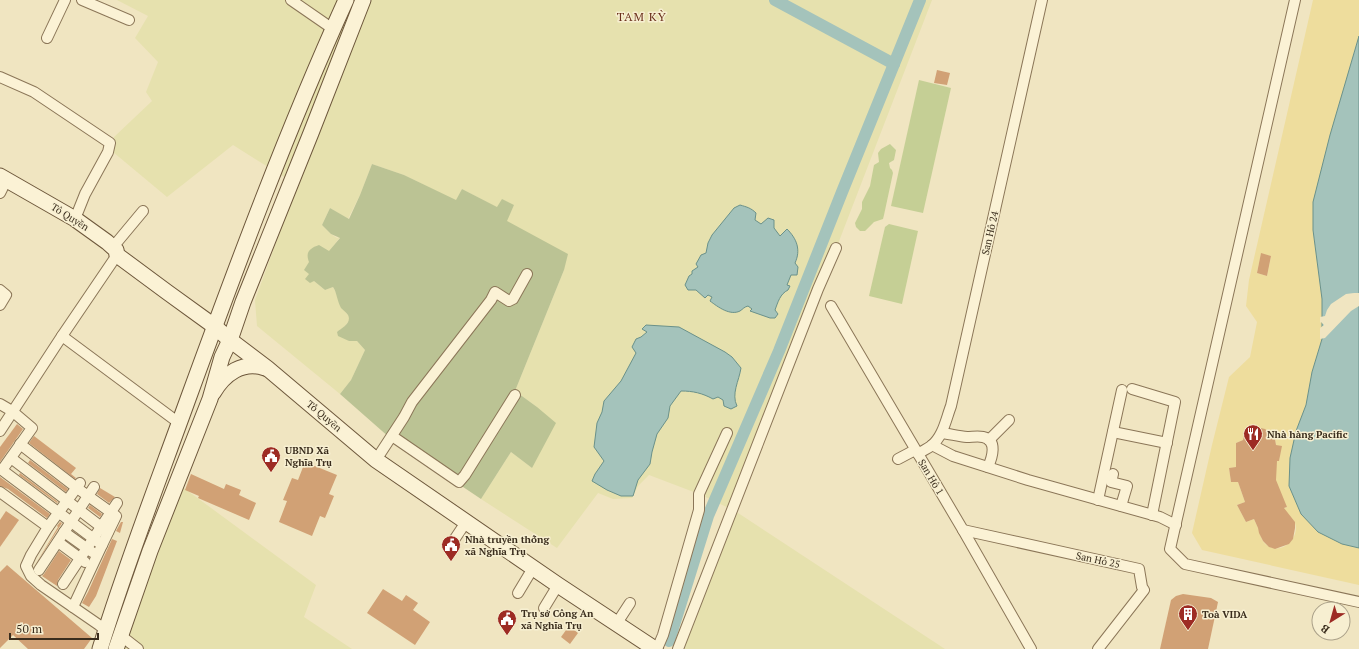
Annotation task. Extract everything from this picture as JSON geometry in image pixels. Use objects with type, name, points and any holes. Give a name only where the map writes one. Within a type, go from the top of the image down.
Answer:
[{"type":"street","points":[[47,38],[64,0]]},
{"type":"street","points":[[82,0],[129,20]]},
{"type":"street","points":[[291,0],[348,38]]},
{"type":"street","points":[[100,649],[145,514],[214,326],[254,221],[346,0]]},
{"type":"street","points":[[118,642],[150,551],[210,399],[220,362],[230,340],[243,302],[363,0]]},
{"type":"street","name":"San Hô 24","points":[[898,460],[932,445],[942,433],[951,406],[1042,0]]},
{"type":"street","points":[[1294,0],[1170,549],[1185,564],[1359,602]]},
{"type":"street","points":[[0,77],[34,92],[110,143],[108,152],[85,194],[75,219]]},
{"type":"street","name":"Tô Quyền","points":[[2,183],[75,219],[167,292],[214,326],[267,368],[376,460],[558,585],[656,649]]},
{"type":"street","points":[[0,431],[115,251],[143,211]]},
{"type":"street","points":[[678,649],[815,296],[836,248]]},
{"type":"street","points":[[376,460],[412,402],[491,300],[495,292],[509,301],[513,299],[527,274]]},
{"type":"street","points":[[0,305],[6,291]]},
{"type":"street","name":"San Hô 1","points":[[831,306],[1031,649]]},
{"type":"street","points":[[62,336],[178,423],[198,430]]},
{"type":"street","points":[[210,399],[220,382],[233,371],[248,365],[267,368]]},
{"type":"street","points":[[1098,500],[1113,432],[1127,390],[1175,402],[1152,515]]},
{"type":"street","points":[[392,436],[459,482],[516,395]]},
{"type":"street","points":[[0,404],[12,411],[32,428],[2,470],[102,545]]},
{"type":"street","points":[[989,440],[1009,420]]},
{"type":"street","points":[[1113,432],[1167,443]]},
{"type":"street","points":[[656,649],[663,635],[699,510],[699,494],[727,433]]},
{"type":"street","points":[[942,433],[968,437],[984,437],[989,440],[992,446],[993,454],[988,467]]},
{"type":"street","points":[[20,444],[69,481],[79,485],[88,496],[116,516],[105,529],[93,539],[63,584]]},
{"type":"street","points":[[932,445],[952,456],[1028,480],[1152,515],[1176,525]]},
{"type":"street","points":[[18,482],[37,457]]},
{"type":"street","points":[[11,458],[105,529]]},
{"type":"street","points":[[35,495],[54,470]]},
{"type":"street","points":[[1113,474],[1111,482],[1127,486],[1121,506]]},
{"type":"street","points":[[50,506],[69,481]]},
{"type":"street","points":[[79,485],[48,527],[26,566],[31,576],[41,585],[100,625],[118,642],[138,649]]},
{"type":"street","points":[[39,570],[94,487]]},
{"type":"street","points":[[0,492],[48,527]]},
{"type":"street","points":[[111,512],[117,503]]},
{"type":"street","points":[[450,546],[466,522]]},
{"type":"street","points":[[73,607],[102,545],[105,529]]},
{"type":"street","name":"San Hô 25","points":[[963,530],[1139,569],[1142,587],[1144,590],[1098,649]]},
{"type":"street","points":[[64,532],[97,556]]},
{"type":"street","points":[[58,542],[92,567]]},
{"type":"street","points":[[518,593],[533,568]]},
{"type":"street","points":[[544,608],[558,585]]},
{"type":"street","points":[[617,623],[630,603]]},
{"type":"shaded area","points":[[117,0],[932,0],[735,511],[699,494],[649,475],[638,486],[632,498],[613,499],[598,493],[557,548],[481,499],[511,452],[532,468],[537,407],[515,391],[564,270],[529,235],[506,221],[514,205],[498,208],[462,189],[456,201],[404,175],[372,164],[360,195],[348,219],[330,208],[322,225],[337,238],[340,237],[329,252],[309,262],[309,274],[314,281],[325,290],[333,287],[341,307],[349,316],[349,321],[337,332],[349,341],[357,341],[365,350],[351,380],[340,394],[257,326],[255,300],[297,185],[233,145],[167,197],[113,152],[114,137],[152,101],[146,92],[158,62],[135,38],[148,16]]},
{"type":"shaded area","points":[[177,483],[316,585],[304,617],[352,649],[116,649]]},
{"type":"shaded area","points":[[735,511],[945,649],[678,649]]},
{"type":"green space","points":[[919,80],[951,88],[923,213],[891,206]]},
{"type":"green space","points":[[890,144],[896,150],[894,160],[889,163],[893,173],[883,219],[874,222],[865,231],[860,231],[856,227],[855,223],[862,209],[862,202],[870,186],[874,165],[879,162],[878,153],[881,149]]},
{"type":"green space","points":[[372,164],[404,175],[456,200],[462,189],[497,207],[502,199],[514,205],[507,221],[568,254],[564,270],[515,391],[556,423],[532,468],[511,452],[481,499],[390,438],[340,394],[351,380],[365,350],[357,341],[349,341],[338,336],[337,332],[348,323],[348,315],[341,308],[333,287],[325,290],[314,281],[310,283],[305,279],[309,274],[304,270],[309,262],[308,253],[311,249],[319,245],[329,251],[340,238],[331,234],[322,225],[330,208],[349,219]]},
{"type":"green space","points":[[889,224],[918,231],[902,304],[869,296],[885,227]]},
{"type":"sand","points":[[1313,0],[1359,0],[1359,36],[1313,231],[1322,299],[1322,339],[1312,372],[1306,405],[1296,431],[1290,458],[1289,486],[1301,514],[1342,544],[1359,548],[1359,585],[1202,550],[1192,533],[1229,377],[1250,357],[1257,322],[1246,306],[1249,280]],"holes":[[[1261,254],[1271,256],[1267,276],[1257,273]],[[1249,429],[1270,432],[1275,439],[1276,445],[1281,447],[1279,461],[1272,461],[1274,490],[1287,507],[1283,509],[1294,521],[1296,529],[1295,534],[1289,544],[1284,547],[1273,548],[1268,546],[1264,542],[1254,519],[1246,522],[1237,505],[1245,502],[1238,482],[1231,482],[1229,468],[1240,467],[1236,453],[1236,443],[1243,440]]]},
{"type":"water","points":[[1359,36],[1359,548],[1342,544],[1318,532],[1301,514],[1289,486],[1290,458],[1296,431],[1306,405],[1312,372],[1322,339],[1322,299],[1313,230],[1313,202],[1330,135]]},
{"type":"water","points":[[740,205],[754,211],[756,213],[755,220],[761,224],[768,218],[774,220],[774,228],[780,236],[787,229],[796,241],[798,249],[795,263],[798,267],[797,275],[791,275],[787,285],[790,286],[788,290],[778,301],[775,310],[778,314],[775,318],[770,318],[750,311],[752,309],[748,306],[740,311],[728,312],[710,301],[712,297],[708,295],[705,298],[696,290],[688,290],[685,285],[689,276],[692,274],[692,271],[698,267],[696,264],[701,255],[706,253],[708,243],[712,235],[734,208]]},
{"type":"water","points":[[646,325],[679,327],[732,357],[741,368],[735,392],[735,401],[737,406],[731,409],[724,406],[723,400],[718,397],[713,399],[690,391],[681,391],[670,406],[668,418],[657,434],[650,464],[638,480],[633,496],[621,496],[592,481],[604,461],[594,447],[597,423],[602,412],[604,401],[621,381],[636,353],[632,347],[636,339],[647,332],[642,329]]},
{"type":"pier","points":[[1359,293],[1359,306],[1351,311],[1325,338],[1320,339],[1320,328],[1324,325],[1321,322],[1320,323],[1320,317],[1325,316],[1331,304],[1346,294]]},
{"type":"building","points":[[937,70],[950,73],[947,85],[934,83]]},
{"type":"building","points":[[1261,253],[1271,256],[1267,276],[1257,273]]},
{"type":"building","points":[[17,424],[23,429],[0,462],[0,447]]},
{"type":"building","points":[[1256,427],[1265,429],[1275,439],[1276,445],[1282,446],[1279,461],[1277,461],[1276,480],[1287,507],[1284,508],[1295,522],[1293,539],[1289,544],[1275,549],[1269,547],[1263,541],[1254,519],[1246,522],[1237,505],[1245,502],[1238,482],[1231,482],[1229,468],[1236,467],[1236,443],[1243,440],[1249,429]]},
{"type":"building","points":[[34,436],[76,468],[71,474],[76,478],[75,479],[29,443]]},
{"type":"building","points":[[30,460],[68,489],[66,492],[28,463]]},
{"type":"building","points":[[305,462],[337,475],[329,494],[334,496],[325,518],[320,516],[312,536],[279,522],[287,501],[283,500],[292,478],[298,480]]},
{"type":"building","points":[[20,473],[58,502],[57,503],[19,475]]},
{"type":"building","points":[[191,474],[224,489],[226,484],[241,490],[239,495],[256,503],[249,520],[198,498],[199,496],[185,490]]},
{"type":"building","points":[[0,477],[50,514],[47,518],[8,489],[0,486]]},
{"type":"building","points":[[100,488],[115,497],[109,503],[97,494]]},
{"type":"building","points":[[90,505],[102,514],[100,517],[88,508]]},
{"type":"building","points":[[6,511],[19,520],[0,547],[0,520]]},
{"type":"building","points":[[60,522],[62,523],[34,567],[58,527],[57,526]]},
{"type":"building","points":[[121,522],[123,522],[120,533],[116,531]]},
{"type":"building","points":[[112,539],[117,541],[96,596],[89,607],[82,603]]},
{"type":"building","points":[[59,551],[71,560],[58,580],[57,586],[42,576]]},
{"type":"building","points":[[7,565],[92,638],[84,649],[28,649],[13,635],[0,648],[0,572]]},
{"type":"building","points":[[383,589],[402,601],[406,595],[418,603],[413,610],[430,622],[415,645],[367,613]]},
{"type":"building","name":"Toà VIDA","points":[[1183,594],[1211,598],[1218,602],[1208,649],[1160,649],[1171,600],[1176,596]]},
{"type":"building","points":[[569,626],[578,633],[570,644],[561,637]]},
{"type":"waterway","points":[[775,0],[894,64]]},
{"type":"waterway","points":[[669,641],[708,516],[779,351],[920,0]]},
{"type":"place","name":"Nhà hàng Pacific","points":[[1253,451]]},
{"type":"place","name":"UBND Xã Nghĩa Trụ","points":[[271,473]]},
{"type":"place","name":"Nhà truyền thống xã Nghĩa Trụ","points":[[451,562]]},
{"type":"place","name":"Toà VIDA","points":[[1188,631]]},
{"type":"place","name":"Trụ sở Công An xã Nghĩa Trụ","points":[[507,636]]},
{"type":"district","name":"TAM KỲ","points":[[642,16]]}]
